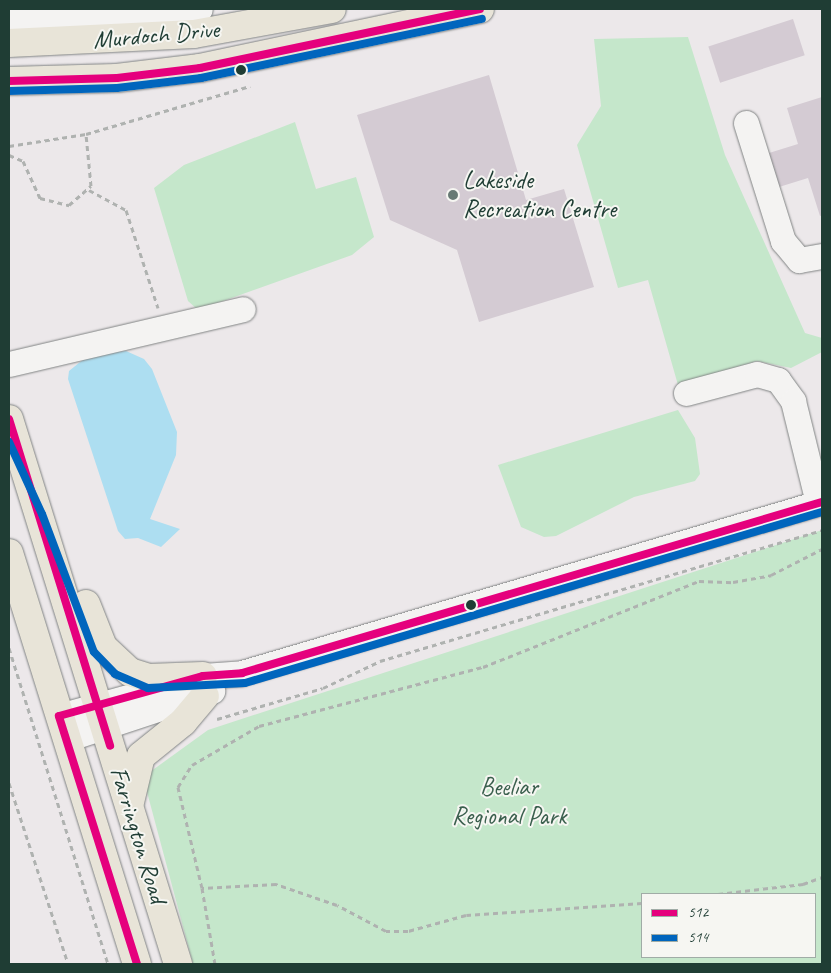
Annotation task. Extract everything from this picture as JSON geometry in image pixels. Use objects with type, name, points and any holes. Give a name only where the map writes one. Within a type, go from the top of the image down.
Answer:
[{"type":"main road","name":"Murdoch Drive","points":[[9,43],[194,34],[332,9]]},
{"type":"main road","name":"Murdoch Drive","points":[[9,81],[117,78],[218,65],[480,9]]},
{"type":"main road","points":[[12,430],[51,510],[97,636],[110,657],[130,672],[207,698],[183,722],[141,756],[130,806]]},
{"type":"main road","name":"Farrington Road","points":[[12,430],[178,964]]},
{"type":"main road","name":"Farrington Road","points":[[9,553],[138,964]]},
{"type":"street","points":[[9,20],[200,9]]},
{"type":"street","points":[[746,123],[783,241],[799,260],[822,256]]},
{"type":"street","points":[[9,364],[181,326],[243,309]]},
{"type":"street","points":[[63,728],[101,715],[207,698],[242,673],[820,503],[793,401],[778,380],[758,374],[686,393]]},
{"type":"path","points":[[9,146],[86,134],[179,110],[250,86]]},
{"type":"path","points":[[9,154],[23,161],[34,190],[49,203],[69,205],[89,190],[94,176],[86,134]]},
{"type":"path","points":[[89,190],[126,210],[156,306],[160,311],[175,310],[181,326]]},
{"type":"path","points":[[207,698],[323,688],[380,661],[822,530]]},
{"type":"path","points":[[215,964],[202,888],[178,787],[192,765],[259,726],[484,667],[699,581],[733,582],[771,575],[822,549]]},
{"type":"path","points":[[9,648],[108,964]]},
{"type":"path","points":[[9,783],[68,964]]},
{"type":"path","points":[[726,893],[803,884],[822,877]]},
{"type":"path","points":[[202,888],[276,884],[337,904],[386,931],[408,931],[466,915],[641,903]]},
{"type":"green space","points":[[688,37],[725,155],[805,333],[822,338],[822,352],[791,368],[757,361],[678,385],[648,280],[618,288],[577,145],[601,106],[594,39]]},
{"type":"green space","points":[[295,122],[316,189],[356,177],[374,237],[352,255],[198,310],[188,301],[154,188],[184,165]]},
{"type":"green space","points":[[678,410],[695,438],[700,474],[695,481],[634,497],[556,536],[544,537],[521,527],[498,465]]},
{"type":"green space","name":"Beeliar Regional Park","points":[[822,530],[822,964],[193,964],[143,777],[208,730]]},
{"type":"water","points":[[126,351],[144,359],[152,369],[177,432],[176,455],[150,519],[180,529],[161,547],[138,538],[125,539],[118,531],[68,379],[69,371],[90,354]]},
{"type":"building","points":[[793,19],[805,55],[720,83],[708,47]]},
{"type":"building","name":"Lakeside Recreation Centre","points":[[489,75],[526,200],[564,189],[594,287],[479,322],[457,250],[390,220],[357,115]]},
{"type":"building","points":[[822,97],[822,215],[820,216],[808,178],[779,187],[769,153],[798,144],[787,108]]},
{"type":"transit line","name":"512","points":[[9,81],[117,78],[200,68],[480,9]]},
{"type":"transit line","name":"514","points":[[9,91],[117,88],[201,78],[482,19]]},
{"type":"transit line","name":"512","points":[[9,419],[110,746]]},
{"type":"transit line","name":"514","points":[[9,442],[42,514],[94,652],[115,674],[148,688],[245,683],[822,512]]},
{"type":"transit line","name":"512","points":[[137,964],[59,716],[203,676],[242,673],[822,502]]},
{"type":"place","name":"Lakeside Recreation Centre","points":[[453,195]]}]
